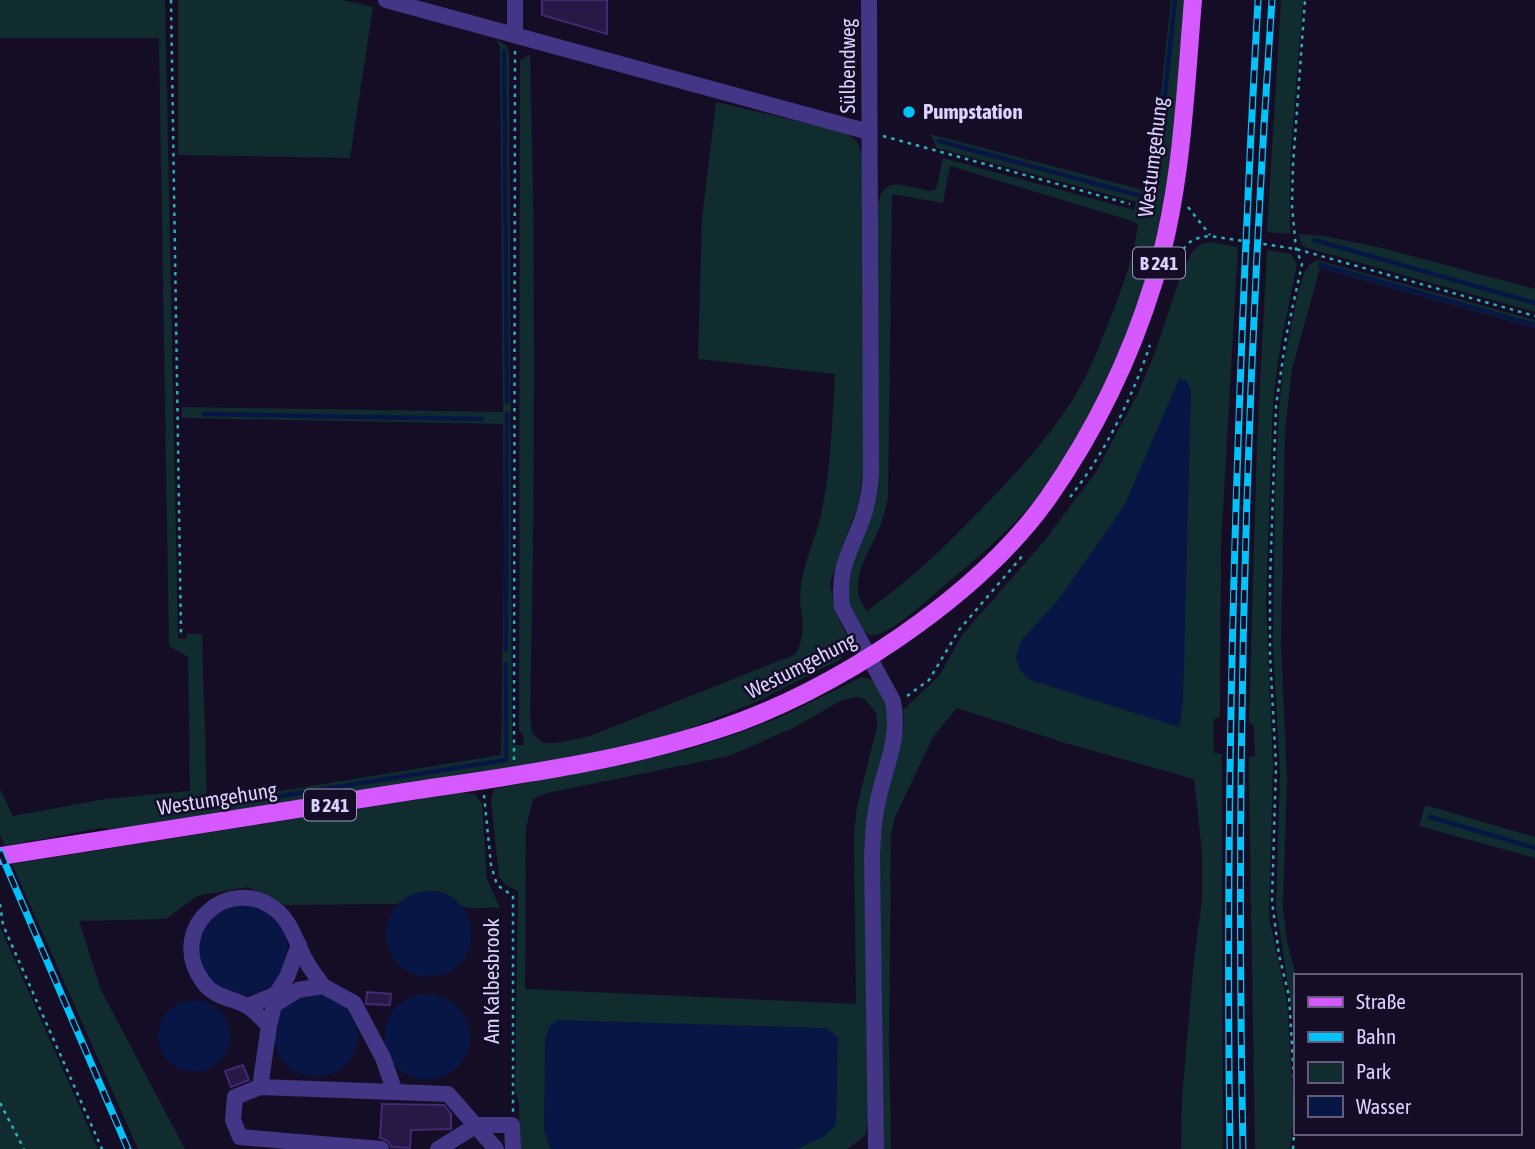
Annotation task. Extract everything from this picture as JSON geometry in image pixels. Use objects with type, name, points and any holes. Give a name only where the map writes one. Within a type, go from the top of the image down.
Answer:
[{"type":"main road","name":"Westumgehung","points":[[0,856],[514,775],[639,752],[723,728],[778,706],[869,658],[955,594],[1017,536],[1046,501],[1108,402],[1151,291],[1166,234],[1179,146],[1193,0]]},
{"type":"street","points":[[386,0],[869,132]]},
{"type":"street","points":[[515,0],[515,35]]},
{"type":"street","name":"Sülbendweg","points":[[869,0],[871,473],[866,506],[846,554],[840,577],[842,607],[893,701],[896,717],[891,760],[882,782],[875,812],[873,856],[876,1149]]},
{"type":"street","points":[[269,1026],[248,1006],[225,999],[204,984],[192,962],[190,943],[197,925],[210,907],[233,899],[255,900],[275,909],[291,928],[306,961],[323,986],[354,1003],[383,1058],[395,1092]]},
{"type":"street","points":[[248,1006],[276,994],[287,977],[299,945]]},
{"type":"street","points":[[260,1087],[274,1005],[298,990],[323,986]]},
{"type":"street","points":[[381,1149],[240,1137],[233,1120],[235,1097],[260,1087],[448,1094],[496,1149]]},
{"type":"street","points":[[438,1149],[477,1125],[512,1125],[513,1149]]},
{"type":"path","points":[[171,0],[181,634]]},
{"type":"path","points":[[1294,1078],[1289,996],[1279,955],[1272,901],[1276,766],[1270,625],[1275,419],[1286,337],[1302,264],[1293,231],[1293,166],[1306,0]]},
{"type":"path","points":[[514,775],[515,35]]},
{"type":"path","points":[[869,132],[1130,204]]},
{"type":"path","points":[[1185,201],[1210,236]]},
{"type":"path","points":[[1181,253],[1189,242],[1198,237],[1210,236],[1296,249],[1535,316]]},
{"type":"path","name":"Am Kalbesbrook","points":[[482,780],[491,864],[498,885],[513,896],[512,1125]]},
{"type":"path","points":[[0,904],[3,925],[102,1149]]},
{"type":"path","points":[[0,1102],[24,1149]]},
{"type":"green space","points":[[0,0],[165,0],[178,638],[186,639],[187,634],[202,634],[207,803],[501,755],[503,424],[182,418],[182,407],[503,412],[500,48],[497,40],[507,46],[509,53],[512,745],[524,745],[523,735],[519,731],[520,60],[530,55],[534,301],[532,733],[543,743],[590,736],[796,654],[800,644],[803,627],[801,586],[827,483],[835,374],[698,359],[702,218],[716,102],[843,132],[855,140],[861,152],[863,471],[858,505],[830,583],[835,611],[847,636],[841,659],[756,702],[679,733],[625,747],[555,761],[113,829],[101,828],[5,846],[0,835],[0,789],[13,816],[105,799],[190,791],[188,657],[169,646],[159,38],[0,38]]},
{"type":"green space","points":[[178,0],[343,0],[373,7],[350,158],[178,155]]},
{"type":"green space","points":[[1171,0],[1185,0],[1170,159],[1156,238],[1135,314],[1094,406],[1054,475],[1016,522],[909,616],[887,630],[869,635],[857,623],[850,609],[848,594],[852,564],[870,520],[876,216],[882,193],[893,185],[931,191],[936,189],[943,158],[1134,210],[1136,202],[937,148],[930,134],[1147,191],[1155,147]],"holes":[[[950,166],[1138,224],[1120,294],[1088,371],[1061,417],[1018,471],[955,536],[867,611],[858,591],[858,580],[888,497],[892,194],[943,203]]]},
{"type":"green space","points":[[1281,0],[1303,0],[1290,161],[1290,234],[1267,232]]},
{"type":"green space","points":[[1298,234],[1324,236],[1382,248],[1535,289],[1535,312],[1307,248],[1302,245]]},
{"type":"green space","points":[[1211,242],[1238,247],[1221,547],[1220,717],[1213,720],[1214,753],[1222,754],[1223,1149],[1181,1149],[1182,1098],[1202,900],[1202,852],[1194,779],[1065,743],[957,708],[933,737],[895,817],[891,835],[891,1149],[882,1149],[880,845],[886,796],[902,737],[903,710],[939,676],[962,635],[1045,540],[1096,472],[1137,395],[1154,355],[1181,274],[1192,252],[1201,244]]},
{"type":"green space","points":[[1267,250],[1291,254],[1297,264],[1280,348],[1273,402],[1266,602],[1273,766],[1269,918],[1287,1001],[1294,1111],[1290,1149],[1255,1149],[1249,757],[1255,756],[1254,727],[1249,722],[1257,443]]},
{"type":"green space","points":[[1317,260],[1535,320],[1535,328],[1320,268],[1292,369],[1285,430],[1281,645],[1287,779],[1283,907],[1287,941],[1295,974],[1294,1025],[1276,907],[1280,772],[1273,646],[1275,496],[1284,362],[1298,293],[1310,264]]},
{"type":"green space","points":[[862,677],[874,680],[887,710],[868,1120],[865,1136],[847,1149],[520,1149],[519,1104],[515,1091],[518,891],[506,885],[499,877],[491,801],[494,789],[689,749],[776,719]],"holes":[[[857,697],[865,699],[876,713],[877,727],[857,807],[854,834],[856,1004],[525,989],[526,828],[533,799],[547,793],[729,756],[793,728],[842,700]]]},
{"type":"green space","points":[[459,793],[475,794],[482,804],[487,879],[500,908],[466,907],[446,894],[431,891],[417,893],[397,904],[283,905],[248,887],[197,896],[166,919],[79,921],[101,990],[185,1149],[138,1149],[12,864]]},
{"type":"green space","points":[[1425,805],[1535,837],[1535,858],[1419,826]]},
{"type":"green space","points":[[0,927],[98,1149],[0,1149]]},
{"type":"water","points":[[1179,379],[1186,380],[1191,391],[1183,703],[1179,727],[1030,680],[1020,670],[1016,658],[1020,642],[1059,599],[1124,506]]},
{"type":"water","points":[[421,891],[437,891],[460,903],[469,917],[472,934],[469,951],[460,965],[437,977],[421,977],[405,970],[393,958],[386,942],[386,926],[393,910],[405,898]]},
{"type":"water","points":[[243,905],[260,909],[275,918],[284,933],[288,950],[284,967],[275,982],[260,991],[243,995],[226,991],[211,982],[202,967],[198,950],[202,933],[211,918],[226,909]]},
{"type":"water","points":[[316,993],[332,996],[346,1005],[355,1019],[358,1035],[355,1051],[346,1065],[332,1074],[316,1077],[300,1074],[286,1065],[277,1051],[274,1035],[277,1019],[286,1005],[300,996]]},
{"type":"water","points":[[427,994],[443,998],[457,1007],[466,1021],[470,1037],[466,1053],[457,1067],[443,1076],[427,1080],[411,1076],[397,1067],[388,1053],[384,1037],[388,1021],[397,1007],[411,998]]},
{"type":"water","points":[[194,1000],[214,1006],[224,1016],[230,1036],[224,1056],[214,1066],[194,1072],[174,1066],[164,1056],[158,1036],[164,1016],[174,1006]]},
{"type":"water","points":[[558,1020],[826,1028],[838,1037],[836,1125],[822,1138],[796,1149],[550,1148],[544,1131],[545,1037],[550,1026]]},
{"type":"building","points":[[542,0],[607,0],[607,34],[542,15]]},
{"type":"building","points":[[367,992],[391,994],[390,1005],[366,1004]]},
{"type":"building","points":[[243,1065],[249,1080],[231,1087],[225,1071]]},
{"type":"building","points":[[382,1104],[444,1105],[451,1114],[451,1129],[411,1130],[410,1148],[391,1147],[388,1141],[380,1138]]},
{"type":"waterway","points":[[939,141],[1137,195],[1154,197],[1175,0]]},
{"type":"waterway","points":[[504,51],[507,402]]},
{"type":"waterway","points":[[1314,240],[1535,303]]},
{"type":"waterway","points":[[1320,265],[1535,325]]},
{"type":"waterway","points":[[204,414],[482,419]]},
{"type":"waterway","points":[[506,650],[507,414]]},
{"type":"waterway","points":[[205,808],[506,760],[506,664]]},
{"type":"waterway","points":[[1430,817],[1535,848]]},
{"type":"railway","points":[[1230,1149],[1229,862],[1234,574],[1258,0]]},
{"type":"railway","points":[[1243,1149],[1240,862],[1245,574],[1255,287],[1272,0]]},
{"type":"railway","points":[[0,852],[128,1149]]},
{"type":"place","name":"Pumpstation","points":[[909,112]]}]
